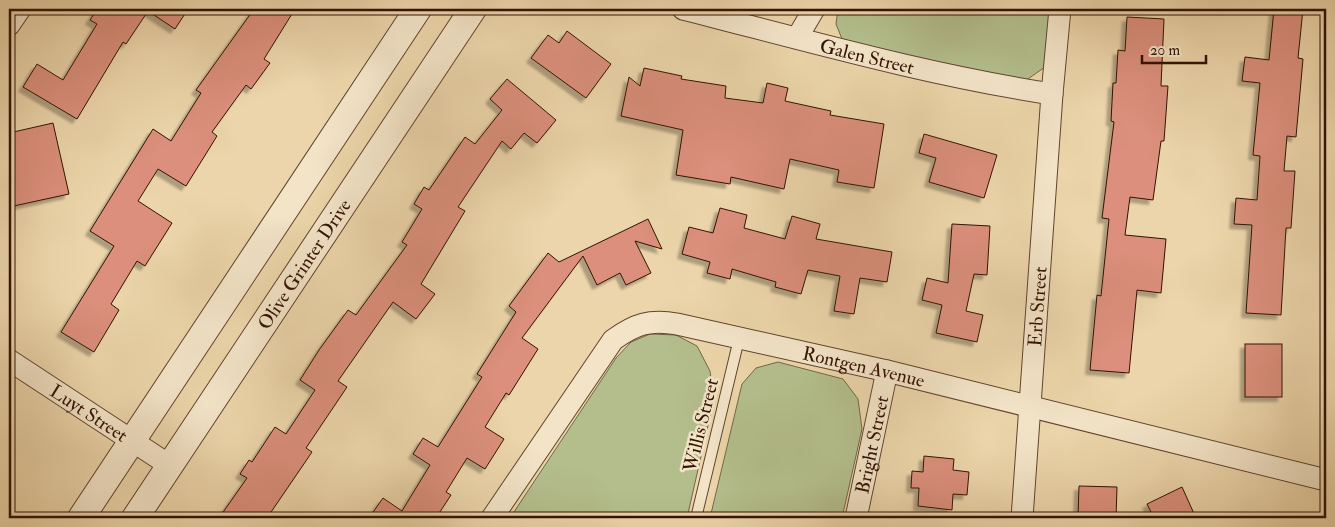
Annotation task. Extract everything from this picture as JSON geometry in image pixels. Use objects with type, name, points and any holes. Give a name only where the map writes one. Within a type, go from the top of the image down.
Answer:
[{"type":"street","points":[[9,25],[20,9]]},
{"type":"street","points":[[82,518],[418,9]]},
{"type":"street","name":"Olive Grinter Drive","points":[[135,518],[473,9]]},
{"type":"street","name":"Galen Street","points":[[683,9],[930,72],[1052,94]]},
{"type":"street","points":[[796,38],[814,9]]},
{"type":"street","name":"Erb Street","points":[[1022,518],[1052,94],[1060,9]]},
{"type":"street","name":"Rontgen Avenue","points":[[492,518],[613,340],[638,325],[650,322],[662,322],[886,371],[1326,480]]},
{"type":"street","name":"Luyt Street","points":[[9,360],[169,465]]},
{"type":"street","name":"Bright Street","points":[[856,518],[886,371]]},
{"type":"lane","name":"Willis Street","points":[[696,518],[739,339]]},
{"type":"green space","points":[[838,9],[1057,9],[1045,67],[1025,81],[999,82],[842,39],[836,24]]},
{"type":"green space","points":[[650,334],[676,335],[697,346],[710,371],[714,399],[687,518],[510,518],[616,358],[631,342]]},
{"type":"green space","points":[[778,362],[843,379],[858,399],[862,429],[842,518],[710,518],[742,384],[756,368]]},
{"type":"building","points":[[97,9],[188,9],[175,29],[148,11],[126,44],[123,42],[77,119],[23,87],[37,64],[63,80],[97,24],[90,20]]},
{"type":"building","points":[[254,9],[295,9],[264,59],[270,63],[251,89],[246,85],[212,132],[217,136],[186,186],[158,169],[138,201],[172,223],[145,266],[137,261],[111,304],[119,310],[94,352],[61,332],[114,246],[90,231],[153,129],[171,141],[201,93],[196,90]]},
{"type":"building","points":[[1274,9],[1303,9],[1298,58],[1303,59],[1296,137],[1287,136],[1284,171],[1295,171],[1291,228],[1286,228],[1281,315],[1246,313],[1252,225],[1234,224],[1236,198],[1257,200],[1260,156],[1253,155],[1260,83],[1242,81],[1245,57],[1269,60]]},
{"type":"building","points":[[1127,17],[1164,19],[1161,86],[1168,86],[1164,141],[1161,141],[1153,200],[1130,197],[1125,235],[1166,239],[1161,293],[1137,290],[1129,373],[1090,370],[1097,295],[1101,296],[1109,219],[1102,218],[1114,122],[1111,121],[1113,83],[1116,83],[1118,50],[1125,51]]},
{"type":"building","points":[[567,31],[611,64],[586,98],[531,58],[548,35],[559,43]]},
{"type":"building","points":[[644,68],[682,76],[681,79],[726,86],[725,98],[763,103],[767,83],[788,88],[785,101],[831,111],[830,115],[884,124],[874,188],[837,182],[839,170],[790,159],[784,189],[731,177],[730,184],[676,175],[683,130],[621,116],[629,77],[640,86]]},
{"type":"building","points":[[507,79],[556,120],[537,143],[524,133],[511,149],[502,141],[458,207],[465,211],[421,284],[435,294],[416,319],[393,302],[338,381],[347,387],[306,448],[312,452],[267,518],[219,518],[247,478],[240,474],[249,460],[252,462],[275,427],[286,434],[315,390],[300,380],[319,350],[348,310],[356,315],[407,245],[402,242],[422,209],[414,204],[424,187],[429,190],[465,137],[475,144],[502,110],[490,99]]},
{"type":"building","points":[[53,123],[69,194],[9,207],[9,133]]},
{"type":"building","points":[[924,134],[997,155],[984,198],[929,182],[936,158],[919,153]]},
{"type":"building","points":[[720,208],[747,215],[744,228],[785,239],[792,216],[820,224],[816,239],[892,252],[887,282],[860,278],[854,314],[834,311],[840,276],[808,270],[801,294],[775,287],[776,282],[732,269],[730,279],[707,273],[710,262],[682,254],[689,227],[713,233]]},
{"type":"building","points":[[648,219],[662,249],[635,241],[651,273],[626,285],[620,273],[597,285],[583,256],[522,338],[538,349],[509,395],[506,393],[485,427],[504,439],[485,469],[467,458],[446,492],[451,495],[436,518],[369,518],[383,498],[402,511],[430,465],[413,454],[423,438],[438,447],[482,377],[477,374],[516,312],[509,306],[548,253],[559,262]]},
{"type":"building","points":[[952,224],[990,226],[987,275],[974,274],[966,311],[983,315],[977,342],[936,333],[942,305],[922,300],[927,278],[948,283]]},
{"type":"building","points":[[1245,344],[1282,344],[1282,397],[1245,397]]},
{"type":"building","points":[[924,456],[954,459],[953,470],[969,472],[967,495],[953,494],[952,510],[918,506],[919,488],[911,488],[912,471],[923,472]]},
{"type":"building","points":[[1079,486],[1117,487],[1116,518],[1078,518]]},
{"type":"building","points":[[1182,487],[1196,518],[1154,518],[1147,504]]}]
